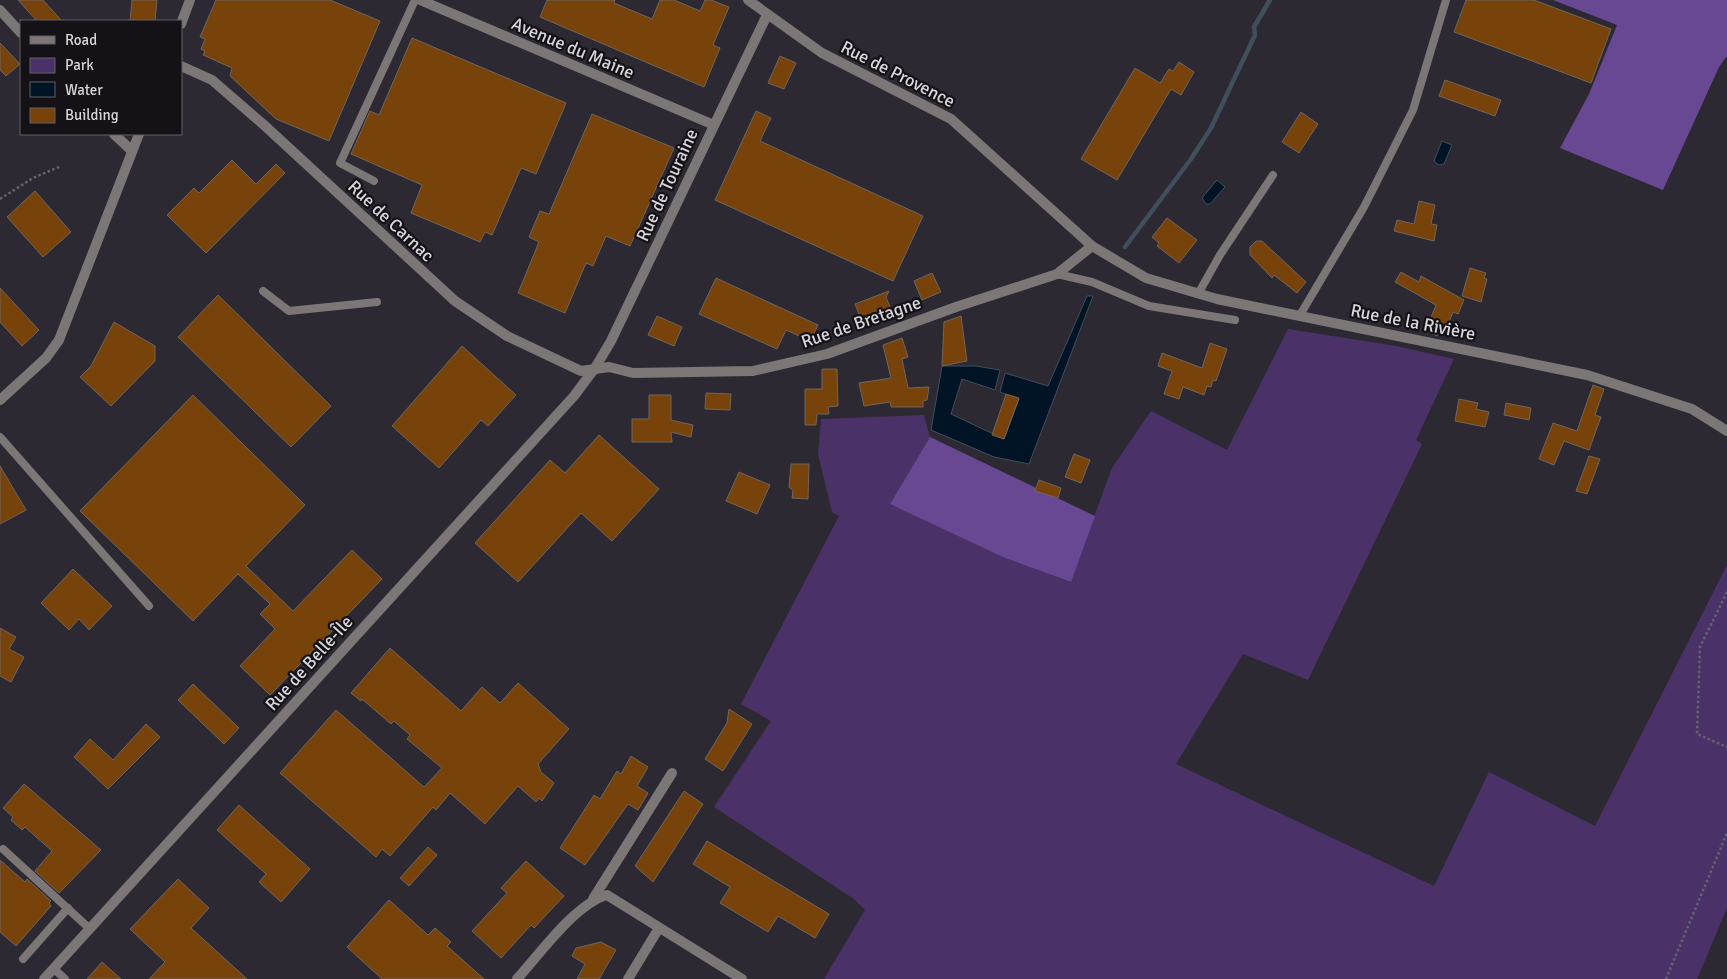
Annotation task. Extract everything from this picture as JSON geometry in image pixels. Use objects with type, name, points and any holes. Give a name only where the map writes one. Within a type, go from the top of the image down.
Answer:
[{"type":"street","points":[[182,21],[190,0]]},
{"type":"street","name":"Avenue du Maine","points":[[420,0],[714,125]]},
{"type":"street","name":"Rue de Provence","points":[[748,0],[822,53],[951,119],[1092,246]]},
{"type":"street","points":[[0,10],[20,32]]},
{"type":"street","name":"Rue de Touraine","points":[[596,368],[612,340],[767,15]]},
{"type":"street","name":"Rue de Carnac","points":[[182,66],[212,80],[264,125],[455,301],[507,336],[581,371],[596,368]]},
{"type":"street","points":[[115,135],[132,151]]},
{"type":"street","points":[[0,400],[46,358],[59,340],[139,135]]},
{"type":"street","name":"Rue de la Rivière","points":[[1092,246],[1146,278],[1198,294],[1587,375],[1692,409],[1727,430]]},
{"type":"street","name":"Rue de Bretagne","points":[[596,368],[609,367],[633,373],[753,371],[827,354],[956,307],[1057,274],[1092,246]]},
{"type":"street","name":"Rue de Belle-Île","points":[[44,979],[568,403],[596,368]]},
{"type":"street","points":[[517,979],[579,911],[594,899],[672,773]]},
{"type":"street","points":[[594,899],[607,895],[742,979]]},
{"type":"street","points":[[628,979],[659,928]]},
{"type":"lane","points":[[374,181],[340,163],[415,0]]},
{"type":"lane","points":[[1300,315],[1364,207],[1413,110],[1446,0]]},
{"type":"lane","points":[[1198,294],[1220,254],[1273,175]]},
{"type":"lane","points":[[1057,274],[1092,282],[1149,306],[1235,320]]},
{"type":"lane","points":[[263,291],[289,311],[377,302]]},
{"type":"lane","points":[[0,437],[149,606]]},
{"type":"lane","points":[[3,849],[90,928]]},
{"type":"lane","points":[[23,958],[68,908]]},
{"type":"lane","points":[[54,969],[65,979]]},
{"type":"path","points":[[0,199],[33,178],[61,166]]},
{"type":"path","points":[[1727,592],[1700,647],[1697,734],[1727,747]]},
{"type":"path","points":[[1666,979],[1727,833]]},
{"type":"green space","points":[[1288,329],[1396,346],[1454,359],[1416,440],[1422,444],[1308,680],[1243,654],[1176,764],[1434,886],[1489,772],[1595,826],[1727,565],[1727,908],[1697,979],[824,979],[865,910],[854,899],[714,807],[771,721],[741,704],[839,516],[832,512],[818,454],[821,419],[924,415],[930,437],[890,504],[1070,582],[1112,468],[1151,411],[1227,450]]},
{"type":"shaded area","points":[[1553,0],[1727,0],[1727,56],[1719,67],[1663,190],[1560,148],[1589,94],[1617,25]]},
{"type":"shaded area","points":[[930,437],[1095,516],[1071,582],[1003,557],[890,504]]},
{"type":"water","points":[[1442,141],[1452,145],[1444,164],[1439,165],[1434,161]]},
{"type":"water","points":[[1217,180],[1225,187],[1210,204],[1206,204],[1202,198]]},
{"type":"water","points":[[1087,296],[1093,296],[1029,464],[994,457],[931,430],[942,366],[976,366],[1000,370],[995,390],[962,379],[951,414],[1004,439],[1019,399],[1000,392],[1005,373],[1048,386]]},
{"type":"building","points":[[18,0],[43,0],[61,20],[36,20]]},
{"type":"building","points":[[132,0],[157,0],[155,20],[130,20]]},
{"type":"building","points":[[216,0],[330,0],[380,21],[329,141],[276,119],[230,76],[232,68],[203,55],[205,51],[201,49],[205,39],[200,37]]},
{"type":"building","points":[[547,0],[615,0],[614,3],[652,19],[660,0],[674,0],[700,11],[705,0],[711,0],[729,7],[713,45],[720,48],[704,87],[540,17]]},
{"type":"building","points":[[1466,0],[1534,0],[1611,29],[1591,83],[1454,32]]},
{"type":"building","points":[[412,38],[566,103],[536,174],[521,168],[492,235],[485,232],[480,242],[411,213],[422,185],[351,154],[370,111],[379,115]]},
{"type":"building","points":[[0,43],[20,64],[6,76],[0,70]]},
{"type":"building","points":[[780,56],[796,63],[784,89],[768,83]]},
{"type":"building","points":[[1179,62],[1194,72],[1181,95],[1171,89],[1117,180],[1081,159],[1135,68],[1160,83],[1169,69],[1173,71]]},
{"type":"building","points":[[1445,80],[1501,100],[1495,116],[1439,96]]},
{"type":"building","points":[[756,111],[771,118],[760,141],[923,216],[893,281],[715,200]]},
{"type":"building","points":[[1301,112],[1318,124],[1299,153],[1282,142]]},
{"type":"building","points":[[592,114],[674,148],[630,246],[606,236],[593,266],[586,263],[565,313],[518,293],[539,242],[529,237],[540,211],[549,214]]},
{"type":"building","points":[[232,160],[256,184],[276,164],[285,173],[206,253],[167,215],[194,188],[199,193]]},
{"type":"building","points":[[35,191],[71,232],[43,257],[7,217]]},
{"type":"building","points":[[1419,201],[1435,205],[1431,224],[1437,225],[1434,241],[1394,231],[1397,220],[1414,224]]},
{"type":"building","points":[[1167,218],[1197,240],[1179,263],[1157,246],[1159,243],[1152,237]]},
{"type":"building","points":[[1256,241],[1262,241],[1306,282],[1297,293],[1274,275],[1272,278],[1250,255],[1250,247]]},
{"type":"building","points":[[1470,268],[1486,273],[1484,278],[1487,279],[1481,302],[1462,296]]},
{"type":"building","points":[[1401,272],[1419,282],[1421,276],[1464,300],[1458,314],[1453,312],[1445,332],[1440,330],[1437,336],[1426,330],[1436,305],[1395,282]]},
{"type":"building","points":[[932,273],[941,292],[922,300],[914,281]]},
{"type":"building","points":[[716,278],[818,325],[810,341],[786,330],[777,349],[699,314]]},
{"type":"building","points":[[0,288],[39,330],[22,346],[0,322]]},
{"type":"building","points":[[889,291],[886,297],[892,312],[863,324],[855,304]]},
{"type":"building","points":[[218,295],[331,406],[291,447],[178,337]]},
{"type":"building","points":[[657,316],[682,327],[674,346],[648,335]]},
{"type":"building","points":[[961,316],[967,361],[942,366],[944,322]]},
{"type":"building","points":[[114,322],[155,346],[155,361],[111,406],[80,377],[91,366]]},
{"type":"building","points":[[902,338],[908,357],[902,359],[908,388],[929,387],[927,400],[923,401],[923,407],[891,407],[890,402],[864,406],[859,383],[891,378],[883,345]]},
{"type":"building","points":[[1210,343],[1227,349],[1216,381],[1213,380],[1211,387],[1207,386],[1204,395],[1183,387],[1179,399],[1164,394],[1172,371],[1158,366],[1162,353],[1202,368]]},
{"type":"building","points":[[462,346],[516,395],[488,426],[481,420],[439,468],[392,426]]},
{"type":"building","points":[[822,369],[837,369],[838,406],[828,407],[829,414],[817,414],[816,425],[805,425],[805,389],[822,389]]},
{"type":"building","points":[[1593,385],[1604,389],[1595,415],[1601,417],[1589,450],[1564,441],[1554,465],[1539,459],[1553,423],[1577,431]]},
{"type":"building","points":[[706,393],[731,394],[730,410],[705,409]]},
{"type":"building","points":[[1006,394],[1019,398],[1004,439],[992,435]]},
{"type":"building","points":[[193,395],[305,505],[246,566],[293,611],[352,550],[382,579],[270,695],[240,666],[275,629],[260,614],[270,604],[238,574],[193,621],[80,511]]},
{"type":"building","points":[[649,395],[671,395],[671,420],[693,425],[691,437],[671,432],[672,442],[632,442],[632,419],[649,419]]},
{"type":"building","points":[[1459,399],[1478,403],[1476,409],[1489,412],[1485,427],[1455,421]]},
{"type":"building","points":[[1506,403],[1531,408],[1529,420],[1504,415]]},
{"type":"building","points":[[599,435],[659,489],[612,541],[581,513],[518,582],[475,543],[550,460],[565,473]]},
{"type":"building","points":[[1074,454],[1090,460],[1081,483],[1065,477]]},
{"type":"building","points":[[1589,456],[1600,459],[1587,494],[1576,491]]},
{"type":"building","points":[[791,464],[809,464],[808,499],[792,498],[793,491],[789,487]]},
{"type":"building","points":[[0,466],[26,510],[0,524]]},
{"type":"building","points":[[739,472],[770,485],[757,514],[726,501]]},
{"type":"building","points":[[1039,480],[1061,488],[1058,498],[1035,491]]},
{"type":"building","points":[[73,569],[112,606],[89,630],[79,619],[69,630],[41,603]]},
{"type":"building","points":[[0,628],[16,637],[9,649],[24,657],[11,682],[0,676]]},
{"type":"building","points":[[390,648],[461,711],[482,687],[500,703],[518,683],[569,729],[538,764],[541,772],[554,783],[542,801],[539,798],[536,802],[518,786],[485,824],[450,793],[436,810],[433,807],[390,856],[382,849],[376,857],[280,773],[336,710],[424,787],[442,768],[407,739],[410,735],[394,721],[391,724],[362,699],[361,701],[351,693]]},
{"type":"building","points":[[193,684],[239,728],[224,744],[178,700]]},
{"type":"building","points":[[729,709],[752,724],[723,771],[705,759],[727,723]]},
{"type":"building","points":[[146,724],[160,737],[108,789],[74,757],[90,739],[113,760]]},
{"type":"building","points":[[631,756],[648,767],[637,786],[648,793],[638,810],[628,804],[585,865],[560,848],[594,795],[600,799],[617,771],[621,774]]},
{"type":"building","points":[[24,784],[101,850],[59,893],[35,871],[52,851],[25,827],[22,830],[11,820],[13,817],[3,808]]},
{"type":"building","points":[[684,791],[703,804],[653,882],[635,866]]},
{"type":"building","points":[[239,805],[310,869],[281,902],[259,882],[266,874],[217,830]]},
{"type":"building","points":[[707,841],[829,914],[815,938],[778,916],[768,932],[720,903],[730,887],[693,864]]},
{"type":"building","points":[[428,847],[437,855],[409,886],[400,878]]},
{"type":"building","points":[[0,860],[25,882],[27,879],[51,901],[49,903],[51,906],[16,946],[0,932]]},
{"type":"building","points":[[526,861],[564,896],[534,928],[531,925],[501,958],[472,931],[507,893],[501,888]]},
{"type":"building","points":[[178,879],[209,908],[191,928],[247,979],[149,979],[165,962],[130,929]]},
{"type":"building","points":[[389,900],[428,935],[435,928],[451,942],[447,946],[484,979],[382,979],[347,947]]},
{"type":"building","points":[[601,942],[616,950],[599,979],[577,979],[585,964],[572,956],[576,948]]},
{"type":"building","points":[[102,962],[121,979],[87,979]]},
{"type":"waterway","points":[[1125,247],[1191,159],[1211,128],[1255,35],[1254,27],[1270,0]]}]
